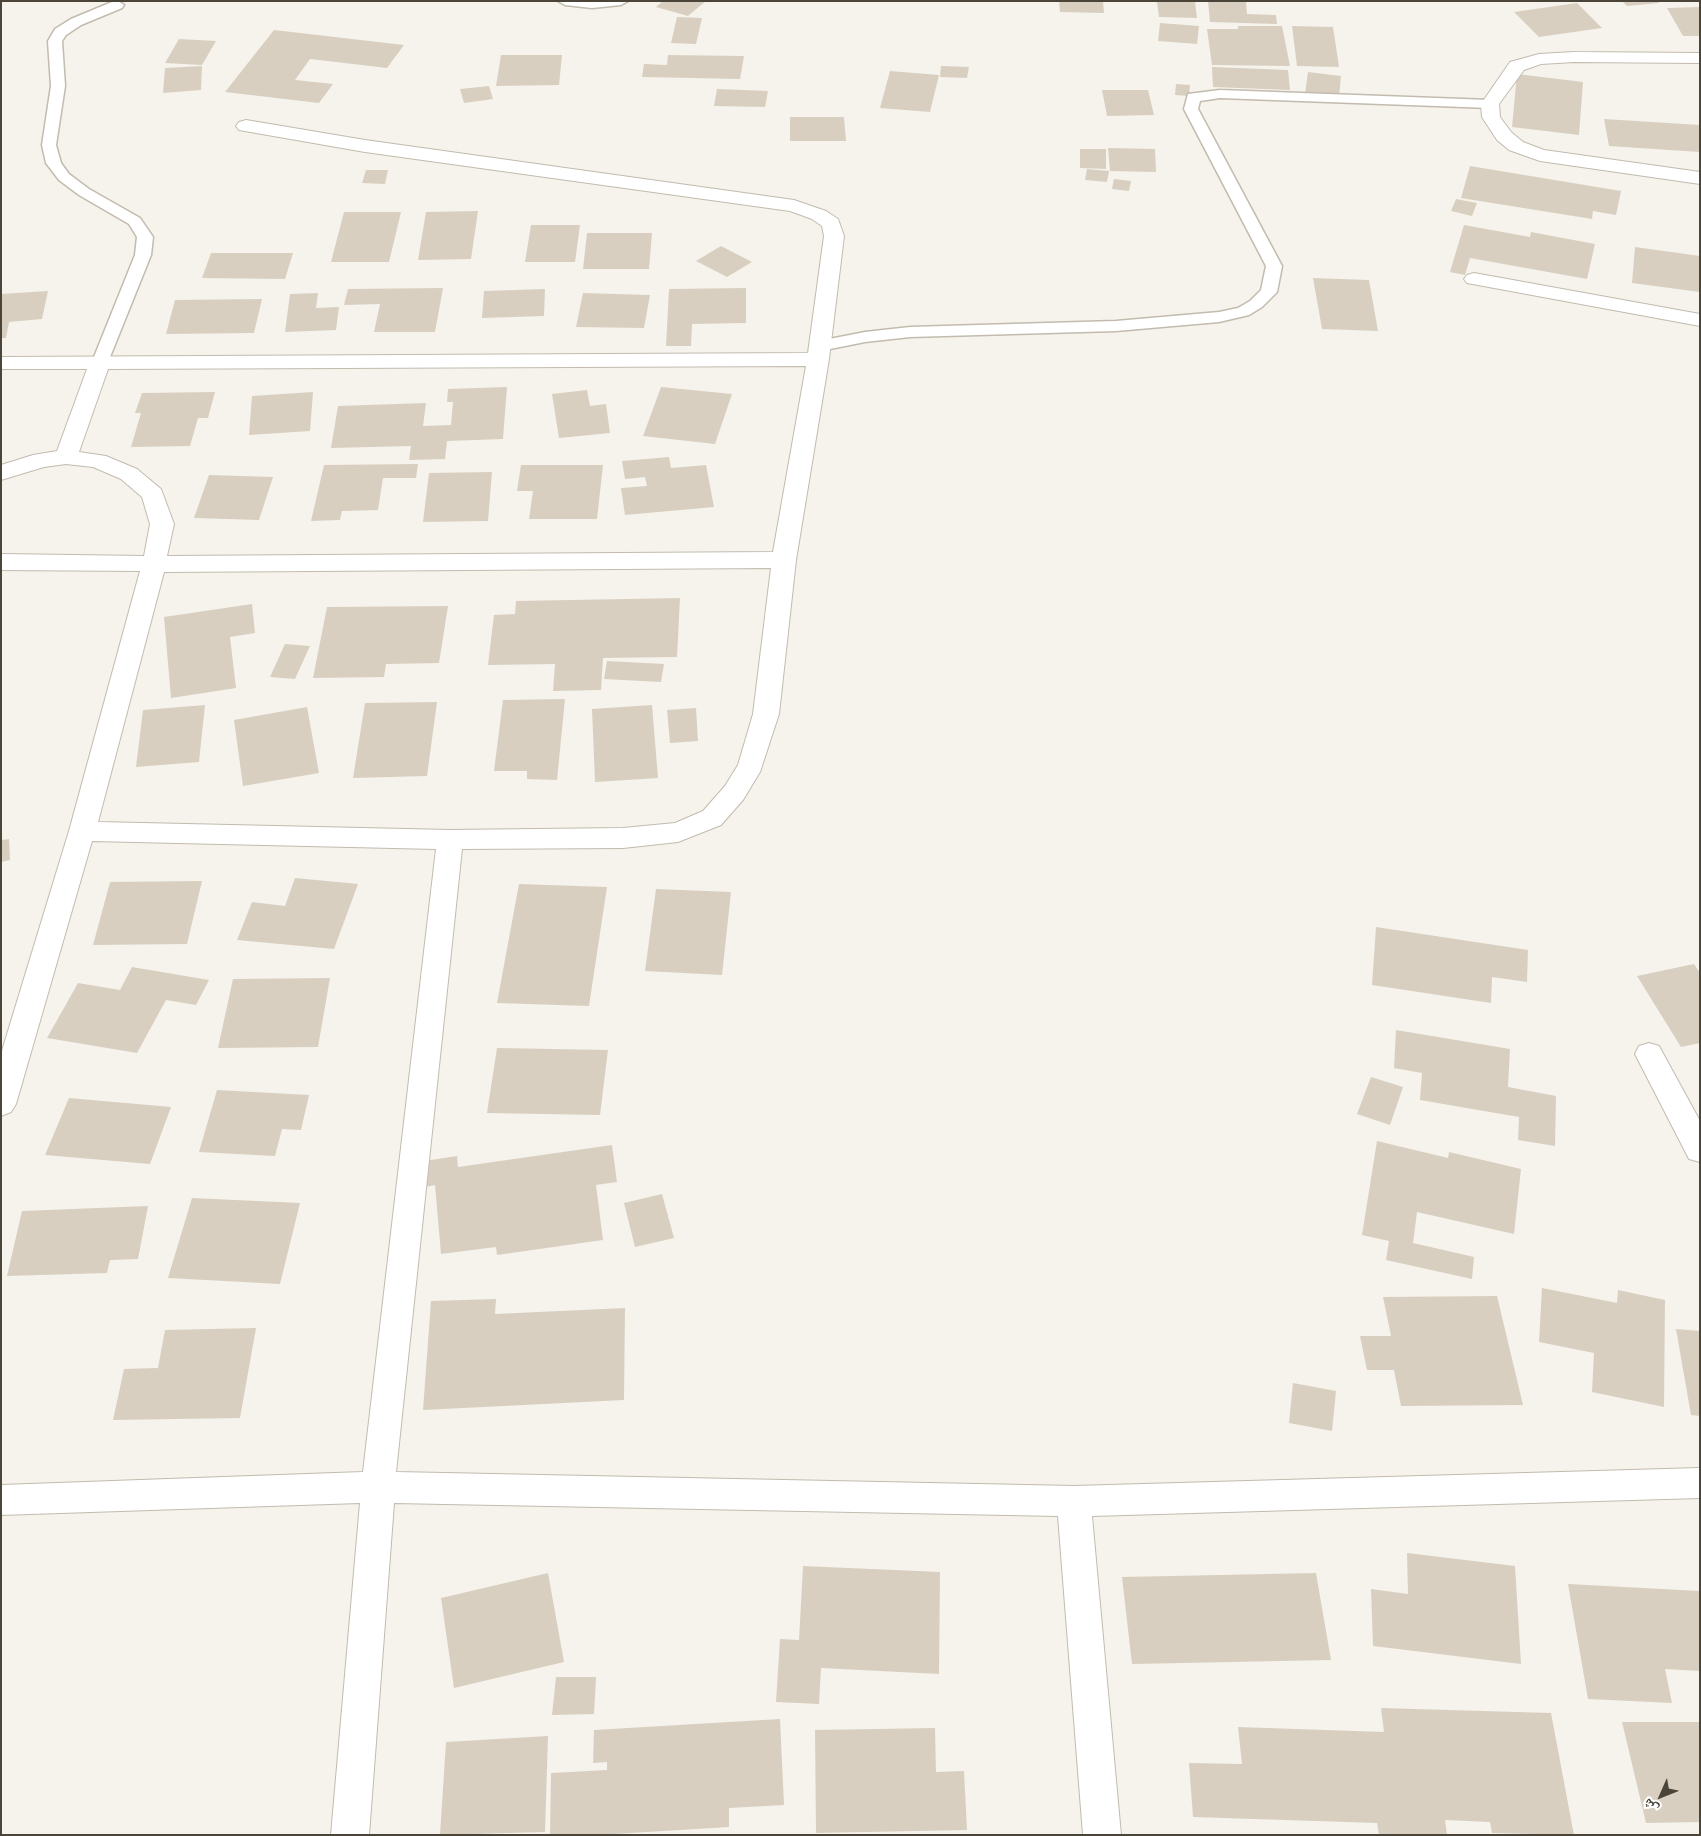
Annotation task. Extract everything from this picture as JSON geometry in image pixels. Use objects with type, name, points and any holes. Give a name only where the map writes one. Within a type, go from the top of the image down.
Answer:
[{"type":"street","points":[[1700,58],[1574,57],[1539,59],[1516,66],[1490,104],[1491,117],[1504,136],[1516,146],[1540,155],[1700,178]]},
{"type":"street","points":[[82,831],[450,840],[622,838],[678,832],[712,818],[734,793],[751,766],[763,723],[784,560],[819,353],[834,236],[831,223],[819,214],[794,206],[374,147],[246,126]]},
{"type":"street","points":[[1474,279],[1700,320]]},
{"type":"street","points":[[1,363],[819,353]]},
{"type":"street","points":[[66,457],[100,362]]},
{"type":"street","points":[[1,473],[41,460],[66,457],[98,461],[129,474],[153,494],[162,524],[154,564],[82,831],[1,1104]]},
{"type":"street","points":[[1,562],[154,564],[784,560]]},
{"type":"street","points":[[350,1835],[378,1487],[450,840]]},
{"type":"street","points":[[1650,1054],[1700,1150]]},
{"type":"street","points":[[1,1500],[378,1487],[1074,1500],[1700,1483]]},
{"type":"street","points":[[1074,1500],[1102,1835]]},
{"type":"lane","points":[[565,1],[592,4],[621,1]]},
{"type":"lane","points":[[100,362],[143,256],[145,237],[135,221],[84,192],[64,177],[54,163],[49,145],[58,86],[55,41],[60,32],[76,22],[117,6]]},
{"type":"lane","points":[[819,353],[865,337],[910,332],[1008,327],[1116,326],[1219,317],[1243,312],[1256,304],[1268,292],[1274,266],[1190,109],[1193,97],[1220,94],[1490,104]]},
{"type":"building","points":[[663,1],[706,1],[688,16],[656,7]]},
{"type":"building","points":[[1059,1],[1103,1],[1104,13],[1060,12]]},
{"type":"building","points":[[1208,1],[1246,2],[1247,14],[1276,15],[1277,24],[1210,22]]},
{"type":"building","points":[[1622,1],[1659,1],[1659,3],[1627,6]]},
{"type":"building","points":[[1157,2],[1195,2],[1197,18],[1159,17]]},
{"type":"building","points":[[1577,3],[1602,28],[1539,37],[1514,12]]},
{"type":"building","points":[[1700,7],[1700,36],[1683,36],[1667,8]]},
{"type":"building","points":[[677,17],[702,18],[696,44],[671,43]]},
{"type":"building","points":[[1160,23],[1199,26],[1197,44],[1158,41]]},
{"type":"building","points":[[1238,26],[1282,26],[1290,66],[1212,65],[1207,29],[1238,29]]},
{"type":"building","points":[[1292,26],[1333,27],[1339,67],[1297,66]]},
{"type":"building","points":[[274,30],[404,45],[387,68],[310,59],[295,80],[333,84],[319,103],[225,92]]},
{"type":"building","points":[[179,39],[216,41],[202,65],[165,63]]},
{"type":"building","points":[[501,55],[562,55],[559,85],[496,86]]},
{"type":"building","points":[[668,55],[744,56],[740,79],[642,77],[644,64],[667,65]]},
{"type":"building","points":[[202,66],[201,90],[163,93],[165,68]]},
{"type":"building","points":[[941,66],[969,67],[967,78],[940,77]]},
{"type":"building","points":[[1212,67],[1288,70],[1290,90],[1213,87]]},
{"type":"building","points":[[890,71],[939,75],[930,112],[880,108]]},
{"type":"building","points":[[1308,72],[1341,76],[1339,97],[1305,94]]},
{"type":"building","points":[[1517,74],[1583,82],[1579,135],[1512,127]]},
{"type":"building","points":[[1176,84],[1190,85],[1189,96],[1175,95]]},
{"type":"building","points":[[489,86],[493,99],[464,103],[460,89]]},
{"type":"building","points":[[717,89],[768,91],[765,107],[714,106]]},
{"type":"building","points":[[1102,90],[1148,90],[1154,115],[1107,116]]},
{"type":"building","points":[[790,117],[844,117],[846,141],[790,141]]},
{"type":"building","points":[[1604,119],[1700,125],[1700,152],[1609,146]]},
{"type":"building","points":[[1108,148],[1155,149],[1156,172],[1110,171]]},
{"type":"building","points":[[1080,149],[1106,149],[1106,169],[1080,168]]},
{"type":"building","points":[[1470,166],[1621,191],[1616,215],[1593,211],[1592,219],[1461,198]]},
{"type":"building","points":[[1087,169],[1109,171],[1107,182],[1085,180]]},
{"type":"building","points":[[366,170],[388,170],[385,184],[362,183]]},
{"type":"building","points":[[1114,179],[1131,181],[1129,191],[1112,189]]},
{"type":"building","points":[[1456,199],[1477,203],[1472,216],[1451,211]]},
{"type":"building","points":[[478,211],[471,259],[418,260],[426,212]]},
{"type":"building","points":[[344,212],[401,212],[389,262],[331,262]]},
{"type":"building","points":[[531,225],[580,225],[575,262],[525,262]]},
{"type":"building","points":[[1464,225],[1530,237],[1531,232],[1595,244],[1587,279],[1470,258],[1465,275],[1450,272]]},
{"type":"building","points":[[587,233],[652,233],[649,269],[583,269]]},
{"type":"building","points":[[721,246],[752,262],[727,277],[696,261]]},
{"type":"building","points":[[1635,247],[1700,256],[1700,292],[1632,283]]},
{"type":"building","points":[[211,253],[293,253],[285,279],[202,278]]},
{"type":"building","points":[[1313,278],[1369,280],[1378,331],[1322,329]]},
{"type":"building","points":[[443,288],[435,332],[374,332],[380,304],[344,305],[348,289]]},
{"type":"building","points":[[746,288],[746,323],[692,324],[691,346],[666,346],[669,289]]},
{"type":"building","points":[[545,289],[544,316],[482,318],[484,291]]},
{"type":"building","points":[[48,291],[42,319],[9,322],[6,338],[1,338],[1,294]]},
{"type":"building","points":[[318,293],[316,308],[339,307],[336,330],[285,332],[290,294]]},
{"type":"building","points":[[583,293],[650,295],[644,328],[576,327]]},
{"type":"building","points":[[262,299],[254,333],[166,334],[175,300]]},
{"type":"building","points":[[507,387],[503,439],[447,441],[445,459],[409,460],[411,446],[331,448],[338,406],[426,403],[423,426],[451,425],[453,402],[447,402],[448,389]]},
{"type":"building","points":[[661,387],[732,394],[715,444],[643,436]]},
{"type":"building","points":[[587,390],[590,406],[606,404],[610,433],[559,438],[552,394]]},
{"type":"building","points":[[215,392],[208,418],[198,418],[190,446],[131,447],[141,413],[135,413],[142,393]]},
{"type":"building","points":[[313,392],[310,431],[249,435],[252,396]]},
{"type":"building","points":[[669,457],[671,468],[706,465],[714,507],[625,515],[621,488],[647,486],[645,477],[625,479],[622,461]]},
{"type":"building","points":[[418,464],[416,478],[383,478],[378,510],[342,511],[340,520],[311,521],[324,465]]},
{"type":"building","points":[[521,465],[603,465],[597,519],[529,519],[533,491],[517,491]]},
{"type":"building","points":[[492,472],[488,521],[423,522],[429,473]]},
{"type":"building","points":[[209,475],[273,477],[259,520],[194,518]]},
{"type":"building","points":[[680,598],[677,657],[603,658],[601,690],[553,691],[555,664],[488,665],[494,615],[515,614],[516,601]]},
{"type":"building","points":[[252,604],[255,633],[230,637],[236,688],[171,698],[164,617]]},
{"type":"building","points":[[448,606],[439,663],[386,664],[384,677],[313,678],[327,607]]},
{"type":"building","points":[[285,644],[310,646],[295,679],[270,677]]},
{"type":"building","points":[[607,661],[664,664],[661,682],[604,679]]},
{"type":"building","points":[[565,699],[557,780],[527,779],[527,771],[494,771],[503,700]]},
{"type":"building","points":[[437,702],[427,776],[353,778],[365,703]]},
{"type":"building","points":[[205,705],[199,762],[136,767],[143,710]]},
{"type":"building","points":[[652,705],[658,778],[595,782],[592,709]]},
{"type":"building","points":[[307,707],[319,773],[243,786],[234,720]]},
{"type":"building","points":[[696,708],[698,741],[670,743],[667,710]]},
{"type":"building","points":[[9,839],[10,860],[1,862],[1,840]]},
{"type":"building","points":[[295,878],[358,884],[334,949],[237,940],[252,902],[285,906]]},
{"type":"building","points":[[202,881],[187,944],[93,945],[110,882]]},
{"type":"building","points":[[519,884],[607,887],[589,1006],[497,1003]]},
{"type":"building","points":[[656,889],[731,892],[722,975],[645,971]]},
{"type":"building","points":[[1376,927],[1528,950],[1527,982],[1492,977],[1491,1003],[1372,985]]},
{"type":"building","points":[[1694,964],[1700,973],[1700,1043],[1681,1047],[1637,976]]},
{"type":"building","points":[[132,967],[209,980],[196,1005],[166,1000],[137,1053],[47,1038],[78,983],[120,990]]},
{"type":"building","points":[[330,978],[318,1047],[218,1048],[233,979]]},
{"type":"building","points":[[1396,1030],[1510,1049],[1508,1087],[1556,1096],[1555,1146],[1518,1140],[1519,1117],[1420,1100],[1422,1073],[1394,1068]]},
{"type":"building","points":[[497,1048],[608,1050],[600,1115],[487,1113]]},
{"type":"building","points":[[1371,1077],[1403,1087],[1390,1125],[1357,1114]]},
{"type":"building","points":[[217,1090],[309,1095],[301,1130],[282,1129],[275,1156],[199,1152]]},
{"type":"building","points":[[69,1098],[171,1107],[150,1164],[45,1155]]},
{"type":"building","points":[[1377,1141],[1448,1158],[1449,1152],[1521,1169],[1514,1234],[1417,1212],[1413,1243],[1474,1257],[1472,1279],[1386,1260],[1389,1241],[1362,1235]]},
{"type":"building","points":[[612,1145],[617,1182],[596,1185],[603,1240],[497,1255],[496,1247],[441,1254],[435,1185],[421,1188],[418,1162],[457,1156],[458,1167]]},
{"type":"building","points":[[662,1194],[674,1238],[635,1247],[624,1203]]},
{"type":"building","points":[[192,1198],[300,1203],[280,1284],[168,1278]]},
{"type":"building","points":[[148,1206],[138,1259],[110,1260],[107,1273],[7,1276],[22,1211]]},
{"type":"building","points":[[1542,1288],[1617,1303],[1618,1290],[1665,1300],[1664,1407],[1592,1392],[1594,1353],[1539,1342]]},
{"type":"building","points":[[1497,1296],[1523,1405],[1401,1406],[1394,1370],[1367,1370],[1360,1336],[1391,1336],[1383,1297]]},
{"type":"building","points":[[496,1299],[495,1314],[625,1308],[624,1400],[423,1410],[431,1301]]},
{"type":"building","points":[[256,1328],[240,1418],[113,1420],[124,1369],[158,1368],[165,1330]]},
{"type":"building","points":[[1676,1329],[1700,1331],[1700,1416],[1691,1415]]},
{"type":"building","points":[[1293,1383],[1336,1391],[1332,1431],[1289,1423]]},
{"type":"building","points":[[1407,1553],[1515,1566],[1521,1664],[1373,1646],[1371,1589],[1408,1594]]},
{"type":"building","points":[[803,1566],[940,1572],[939,1674],[821,1668],[819,1704],[776,1702],[780,1639],[799,1640]]},
{"type":"building","points":[[548,1573],[564,1662],[454,1688],[441,1598]]},
{"type":"building","points":[[1316,1573],[1331,1660],[1132,1664],[1122,1577]]},
{"type":"building","points":[[1568,1584],[1700,1591],[1700,1671],[1665,1669],[1672,1703],[1588,1699]]},
{"type":"building","points":[[556,1677],[596,1677],[594,1714],[552,1715]]},
{"type":"building","points":[[1381,1708],[1551,1713],[1574,1835],[1492,1833],[1490,1822],[1445,1820],[1447,1835],[1379,1835],[1377,1823],[1193,1817],[1189,1763],[1242,1764],[1238,1727],[1384,1732]]},
{"type":"building","points":[[780,1719],[784,1805],[729,1808],[729,1827],[598,1835],[550,1835],[551,1773],[607,1770],[607,1762],[593,1763],[594,1730]]},
{"type":"building","points":[[1622,1722],[1700,1722],[1700,1822],[1646,1823]]},
{"type":"building","points":[[935,1728],[936,1772],[964,1771],[967,1830],[816,1833],[815,1730]]},
{"type":"building","points":[[548,1736],[545,1832],[440,1835],[446,1742]]}]
